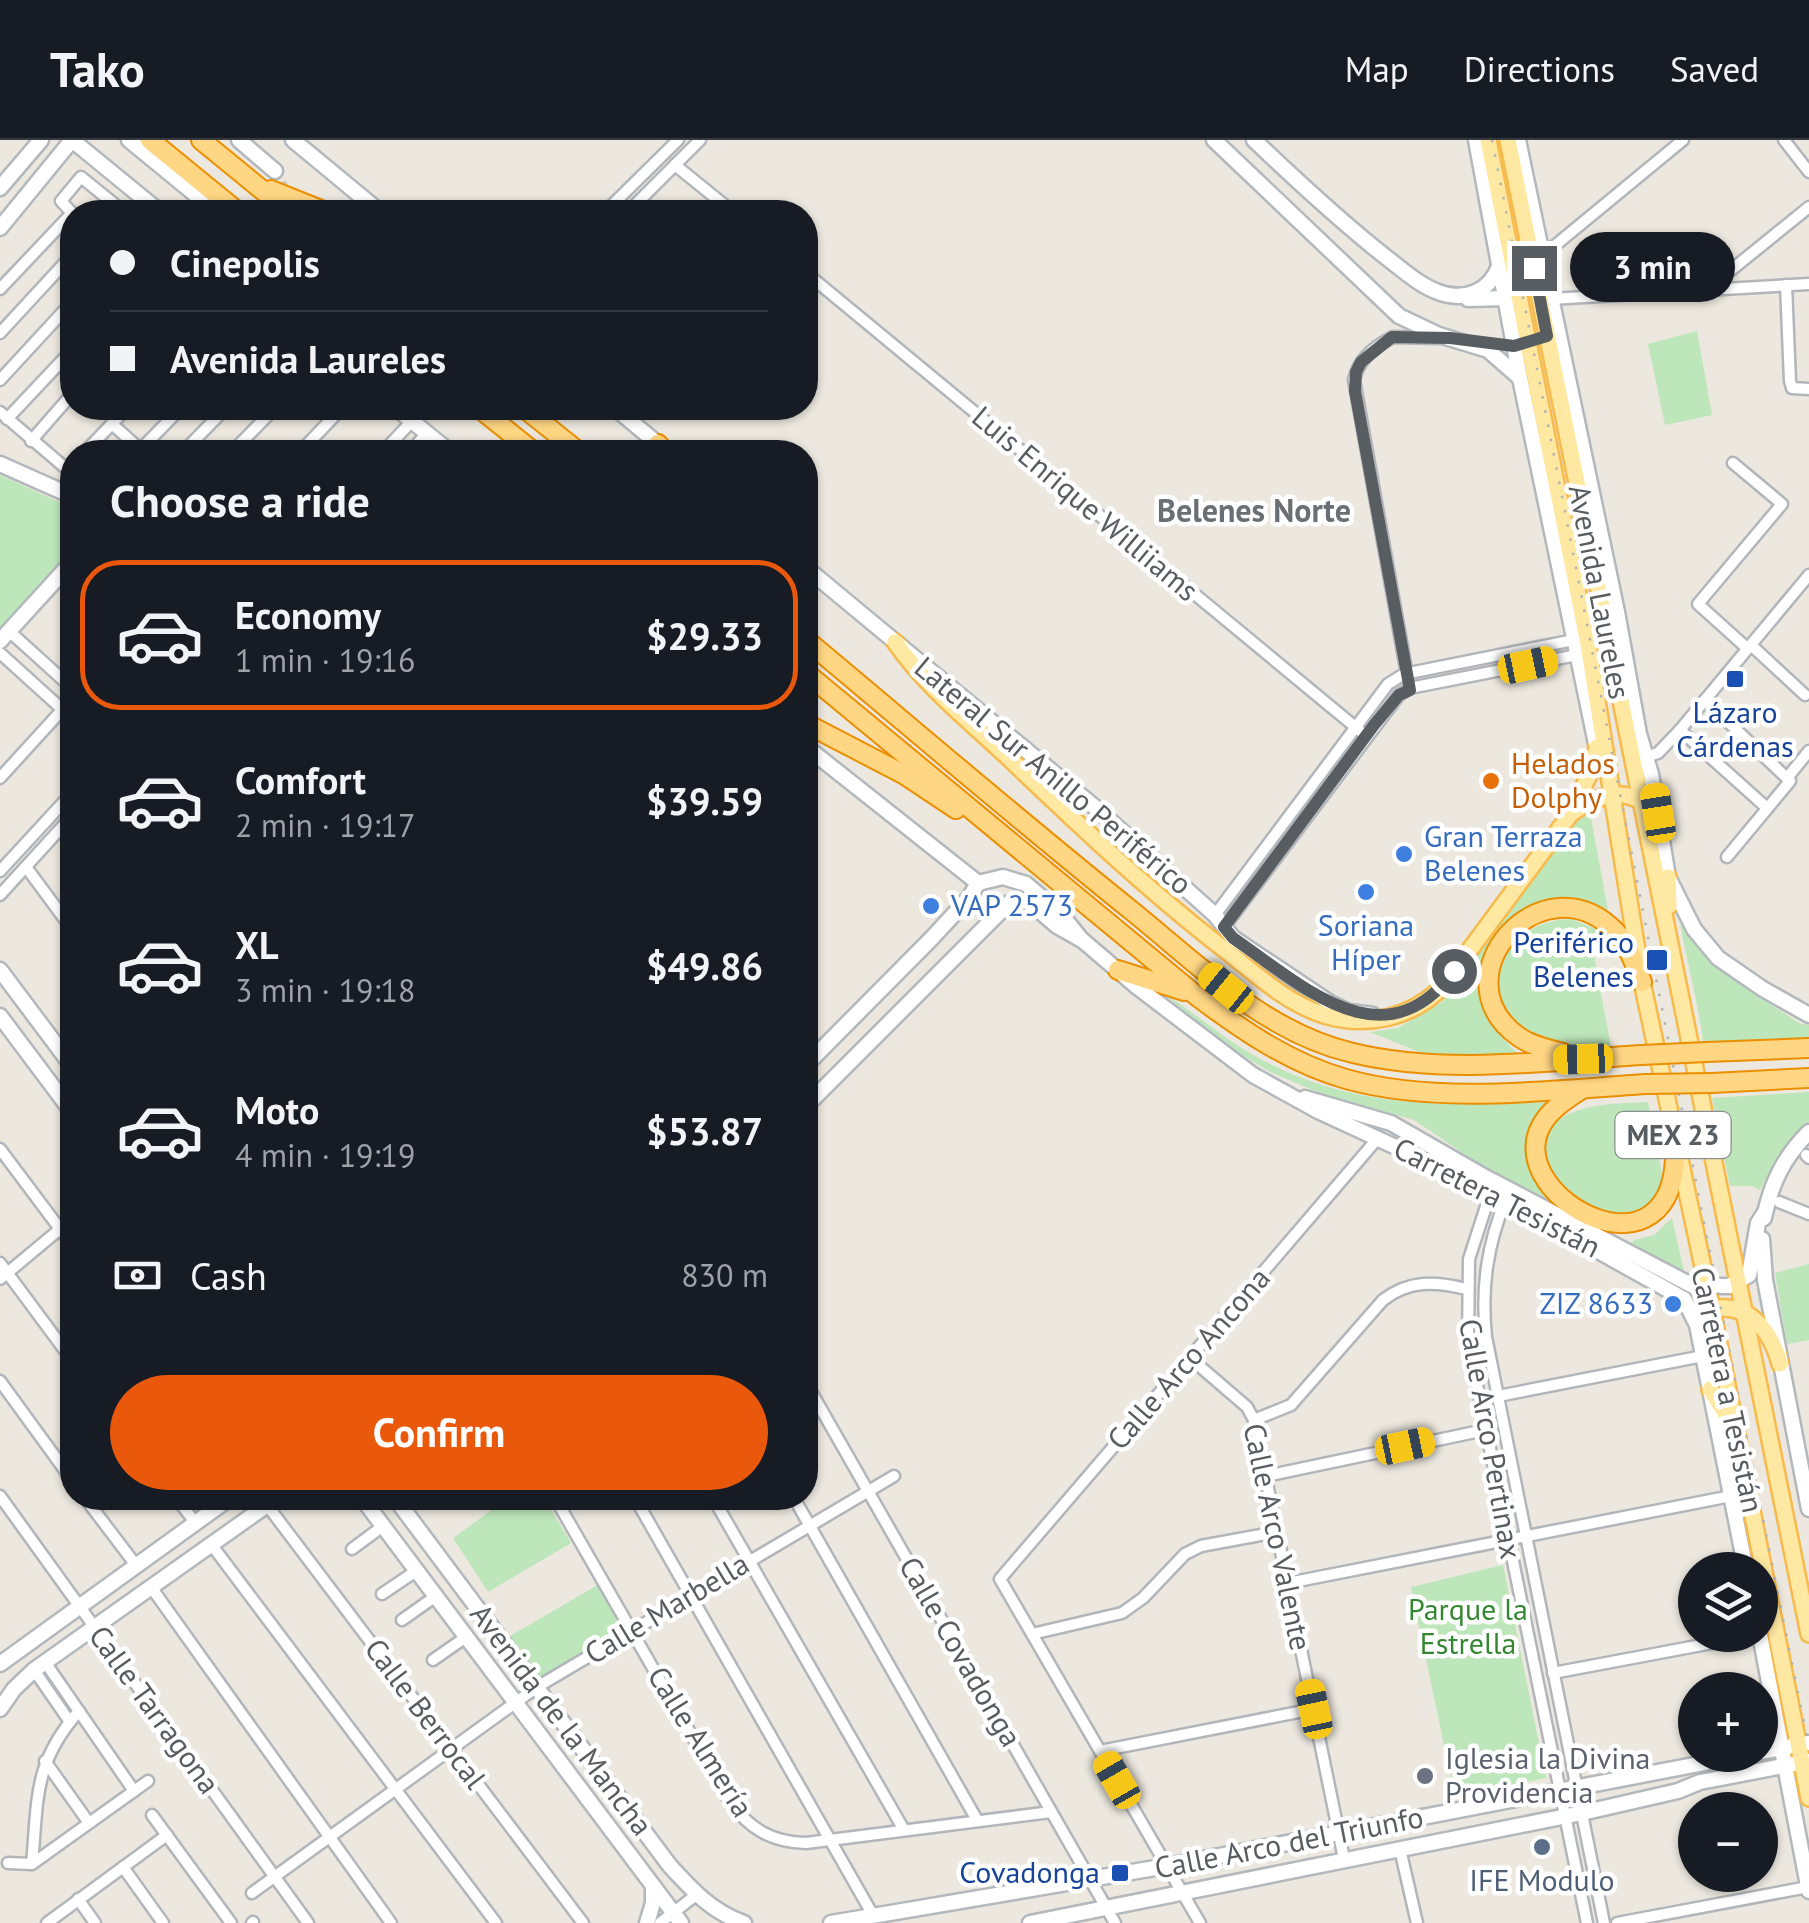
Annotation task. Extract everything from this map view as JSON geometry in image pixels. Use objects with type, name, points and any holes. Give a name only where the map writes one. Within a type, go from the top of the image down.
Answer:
[{"type":"highway","points":[[150,140],[216,200]]},
{"type":"highway","points":[[201,140],[273,200]]},
{"type":"highway","points":[[249,180],[297,200]]},
{"type":"highway","points":[[493,420],[519,440]]},
{"type":"highway","points":[[539,420],[564,440]]},
{"type":"highway","points":[[818,638],[991,793]]},
{"type":"highway","points":[[818,650],[1226,988],[1304,1038],[1350,1053],[1434,1064],[1583,1059],[1698,1048],[1809,1048]]},
{"type":"highway","points":[[818,683],[1243,1031],[1345,1079],[1439,1092],[1809,1078]]},
{"type":"highway","points":[[818,730],[905,775],[1034,859]]},
{"type":"highway","points":[[1583,1059],[1518,1036],[1502,1018],[1490,995],[1489,972],[1504,936],[1533,914],[1558,908],[1576,909],[1600,918],[1616,932],[1626,944],[1642,982]]},
{"type":"highway","points":[[1118,970],[1198,997]]},
{"type":"highway","points":[[1584,1088],[1551,1112],[1536,1139],[1535,1151],[1544,1179],[1563,1200],[1611,1223],[1622,1225],[1643,1220],[1666,1200],[1672,1189],[1675,1144]]},
{"type":"main road","name":"Avenida Laureles","points":[[1488,140],[1512,302],[1584,620],[1642,982]]},
{"type":"main road","name":"Avenida Laureles","points":[[1508,140],[1545,300],[1547,336],[1670,946],[1698,1048]]},
{"type":"main road","points":[[1512,302],[1545,300]]},
{"type":"main road","points":[[1521,344],[1547,336]]},
{"type":"main road","points":[[895,642],[922,677],[1117,861],[1278,992],[1314,1011],[1356,1021],[1380,1020],[1412,1009],[1443,986],[1569,816],[1593,767],[1597,747]]},
{"type":"main road","points":[[1569,816],[1588,802],[1612,796],[1624,794],[1642,802]]},
{"type":"main road","points":[[1668,877],[1670,946]]},
{"type":"main road","name":"Carretera a Tesistán","points":[[1642,982],[1712,1309],[1809,1798]]},
{"type":"main road","name":"Carretera a Tesistán","points":[[1698,1048],[1742,1309],[1809,1634]]},
{"type":"main road","points":[[1712,1309],[1742,1309],[1769,1338],[1780,1364]]},
{"type":"main road","points":[[1710,1389],[1736,1429]]},
{"type":"main road","points":[[1754,1522],[1754,1552]]},
{"type":"main road","points":[[1796,1571],[1809,1601]]},
{"type":"street","points":[[0,188],[41,140]]},
{"type":"street","points":[[0,228],[72,140],[145,200]]},
{"type":"street","points":[[129,140],[214,200]]},
{"type":"street","points":[[240,140],[275,172]]},
{"type":"street","points":[[292,140],[365,200]]},
{"type":"street","points":[[617,200],[678,140]]},
{"type":"street","points":[[640,200],[700,140]]},
{"type":"street","points":[[1214,140],[1399,316],[1501,358],[1520,378]]},
{"type":"street","points":[[1254,140],[1409,275],[1434,290],[1476,300],[1512,302]]},
{"type":"street","name":"Avenida Laureles","points":[[1476,140],[1500,263],[1512,302]]},
{"type":"street","name":"Avenida Laureles","points":[[1518,140],[1541,256],[1545,300],[1646,757],[1668,877],[1685,915],[1718,958],[1809,1014]]},
{"type":"street","points":[[1541,256],[1684,140]]},
{"type":"street","points":[[1784,140],[1809,172]]},
{"type":"street","points":[[675,165],[718,200]]},
{"type":"street","points":[[62,200],[81,177],[109,200]]},
{"type":"street","points":[[1708,288],[1809,206]]},
{"type":"street","points":[[0,290],[60,226]]},
{"type":"street","points":[[1458,296],[1481,290],[1500,263]]},
{"type":"street","points":[[0,332],[60,268]]},
{"type":"street","name":"Luis Enrique Williiams","points":[[818,283],[1366,735]]},
{"type":"street","points":[[1545,300],[1809,284]]},
{"type":"street","points":[[1786,285],[1790,382],[1792,388],[1809,389]]},
{"type":"street","points":[[0,380],[60,315]]},
{"type":"street","points":[[1399,316],[1392,337],[1361,362],[1354,380],[1410,690]]},
{"type":"street","points":[[1392,337],[1450,338]]},
{"type":"street","points":[[1470,343],[1521,344]]},
{"type":"street","name":"Avenida Laureles","points":[[1521,344],[1520,378],[1604,786],[1612,796]]},
{"type":"street","points":[[60,361],[4,415],[60,461]]},
{"type":"street","points":[[31,441],[60,408]]},
{"type":"street","points":[[97,440],[116,420]]},
{"type":"street","points":[[152,440],[169,420]]},
{"type":"street","points":[[195,440],[214,420]]},
{"type":"street","points":[[244,440],[263,420]]},
{"type":"street","points":[[311,440],[331,420]]},
{"type":"street","points":[[629,420],[652,440]]},
{"type":"street","points":[[394,440],[412,421],[435,440]]},
{"type":"street","points":[[112,424],[130,440]]},
{"type":"street","points":[[421,440],[427,434]]},
{"type":"street","points":[[0,464],[60,490]]},
{"type":"street","points":[[1733,464],[1782,504],[1698,604],[1806,695]]},
{"type":"street","points":[[60,575],[4,636],[60,679]]},
{"type":"street","points":[[1646,757],[1658,754],[1680,730],[1809,576]]},
{"type":"street","name":"Lateral Sur Anillo Periférico","points":[[818,578],[1097,810],[1220,921],[1233,938],[1340,1008],[1380,1016],[1412,1009]]},
{"type":"street","points":[[1220,921],[1278,830],[1388,684],[1404,674],[1576,647]]},
{"type":"street","points":[[1220,921],[1290,838],[1399,695],[1576,647]]},
{"type":"street","points":[[0,653],[60,708]]},
{"type":"street","points":[[1706,700],[1789,780]]},
{"type":"street","points":[[0,778],[60,712]]},
{"type":"street","points":[[1680,730],[1767,808]]},
{"type":"street","points":[[1726,858],[1809,751]]},
{"type":"street","points":[[818,756],[978,883]]},
{"type":"street","points":[[0,871],[60,806]]},
{"type":"street","points":[[0,895],[60,829]]},
{"type":"street","points":[[1278,830],[1290,838]]},
{"type":"street","points":[[26,867],[60,913]]},
{"type":"street","points":[[818,1053],[965,903],[978,883],[1003,877],[1020,880],[1061,914],[1081,939]]},
{"type":"street","points":[[818,1094],[1006,905],[1028,901],[1057,926],[1081,939]]},
{"type":"street","points":[[931,939],[947,944],[950,961]]},
{"type":"street","name":"Carretera Tesistán","points":[[1081,939],[1222,1054],[1284,1093],[1491,1191],[1684,1299],[1695,1318],[1742,1552]]},
{"type":"street","points":[[0,970],[60,1050]]},
{"type":"street","points":[[0,1016],[60,1096]]},
{"type":"street","points":[[1284,1093],[1392,1123],[1485,1177],[1693,1286],[1738,1283],[1749,1275],[1758,1223],[1765,1212]]},
{"type":"street","points":[[1809,1132],[1784,1161],[1773,1183],[1765,1212],[1761,1254],[1809,1509]]},
{"type":"street","name":"Calle Arco Ancona","points":[[1032,1634],[1000,1579],[1378,1138]]},
{"type":"street","points":[[0,1148],[60,1229],[2,1272],[60,1345]]},
{"type":"street","name":"Calle Arco Pertinax","points":[[1491,1191],[1478,1226],[1466,1289],[1468,1341],[1587,1923]]},
{"type":"street","name":"Calle Arco Pertinax","points":[[1506,1199],[1494,1232],[1484,1285],[1486,1337],[1604,1923]]},
{"type":"street","points":[[1779,1202],[1809,1214]]},
{"type":"street","points":[[1254,1420],[1291,1404],[1383,1300],[1401,1286],[1444,1283],[1466,1289]]},
{"type":"street","points":[[1498,1396],[1703,1356]]},
{"type":"street","name":"Calle Arco Valente","points":[[1190,1358],[1248,1407],[1254,1420],[1344,1859]]},
{"type":"street","points":[[0,1381],[60,1464]]},
{"type":"street","name":"Calle Covadonga","points":[[818,1404],[1115,1923]]},
{"type":"street","points":[[1266,1476],[1485,1430]]},
{"type":"street","name":"Calle Marbella","points":[[252,1893],[536,1687],[894,1476]]},
{"type":"street","name":"Calle Tarragona","points":[[0,1496],[308,1923]]},
{"type":"street","points":[[1288,1583],[1731,1496]]},
{"type":"street","points":[[95,1510],[135,1564]]},
{"type":"street","points":[[186,1510],[195,1522]]},
{"type":"street","points":[[0,1664],[212,1510]]},
{"type":"street","points":[[0,1709],[14,1689],[39,1666],[259,1510]]},
{"type":"street","name":"Calle Berrocal","points":[[278,1510],[450,1748],[583,1923]]},
{"type":"street","name":"Avenida de la Mancha","points":[[371,1510],[653,1888],[671,1920]]},
{"type":"street","name":"Avenida de la Mancha","points":[[404,1510],[670,1866],[715,1909],[744,1923]]},
{"type":"street","name":"Calle Almería","points":[[562,1510],[742,1818],[772,1839],[788,1843],[830,1840],[1051,1812]]},
{"type":"street","points":[[642,1510],[874,1917]]},
{"type":"street","points":[[719,1510],[904,1830]]},
{"type":"street","points":[[801,1510],[976,1820]]},
{"type":"street","points":[[352,1549],[383,1526]]},
{"type":"street","points":[[1200,1923],[1032,1634],[1122,1613],[1143,1598],[1185,1554],[1200,1546],[1277,1532]]},
{"type":"street","points":[[211,1544],[496,1923]]},
{"type":"street","points":[[382,1594],[416,1570]]},
{"type":"street","points":[[151,1587],[390,1923]]},
{"type":"street","points":[[402,1620],[436,1596]]},
{"type":"street","points":[[433,1660],[466,1637]]},
{"type":"street","points":[[1553,1672],[1678,1649]]},
{"type":"street","points":[[1763,1652],[1799,1752]]},
{"type":"street","points":[[39,1666],[79,1712],[134,1791]]},
{"type":"street","points":[[39,1666],[70,1722]]},
{"type":"street","points":[[1100,1751],[1314,1709]]},
{"type":"street","points":[[32,1864],[39,1782],[45,1761],[79,1712]]},
{"type":"street","name":"Calle Arco del Triunfo","points":[[1030,1923],[1678,1792],[1700,1782],[1784,1766],[1799,1752]]},
{"type":"street","points":[[45,1761],[90,1823]]},
{"type":"street","points":[[1617,1923],[1809,1889],[1784,1766]]},
{"type":"street","name":"Calle Arco del Triunfo","points":[[830,1923],[929,1915],[1090,1880],[1678,1768]]},
{"type":"street","points":[[8,1863],[32,1864],[148,1781]]},
{"type":"street","points":[[152,1815],[232,1923]]},
{"type":"street","points":[[47,1923],[167,1835]]},
{"type":"street","points":[[1400,1848],[1416,1923]]},
{"type":"street","points":[[122,1867],[163,1923]]},
{"type":"street","points":[[647,1923],[654,1903],[653,1888]]},
{"type":"street","points":[[671,1920],[696,1894]]},
{"type":"street","points":[[78,1899],[95,1923]]},
{"type":"green space","points":[[1697,331],[1712,415],[1665,425],[1648,344]]},
{"type":"green space","points":[[0,475],[60,502],[60,562],[0,628]]},
{"type":"green space","points":[[1590,813],[1610,921],[1526,912],[1485,986],[1489,1018],[1521,1056],[1429,1056],[1370,1032],[1398,1028],[1442,1002],[1559,843],[1576,822]]},
{"type":"green space","points":[[1571,919],[1601,931],[1602,937],[1591,940],[1611,1047],[1567,1048],[1535,1041],[1509,1018],[1500,999],[1498,980],[1502,962],[1512,945],[1527,932],[1547,923]]},
{"type":"green space","points":[[1680,923],[1706,955],[1735,980],[1801,1024],[1809,1025],[1809,1038],[1703,1042]]},
{"type":"green space","points":[[1160,991],[1255,1056],[1325,1086],[1361,1095],[1433,1103],[1546,1102],[1549,1106],[1534,1146],[1532,1169],[1541,1192],[1552,1205],[1494,1174],[1414,1120],[1322,1094],[1270,1072],[1225,1044]]},
{"type":"green space","points":[[1809,1092],[1809,1122],[1780,1154],[1760,1190],[1730,1186],[1712,1098]]},
{"type":"green space","points":[[1648,1102],[1664,1183],[1649,1207],[1617,1219],[1562,1194],[1552,1180],[1545,1157],[1546,1139],[1553,1125],[1580,1110]]},
{"type":"green space","points":[[1672,1218],[1685,1276],[1629,1246],[1634,1240],[1654,1235]]},
{"type":"green space","points":[[1809,1264],[1809,1340],[1787,1344],[1775,1273]]},
{"type":"green space","points":[[492,1510],[551,1510],[571,1543],[488,1592],[453,1538]]},
{"type":"green space","name":"Parque la Estrella","points":[[1503,1565],[1546,1778],[1455,1798],[1411,1587]]},
{"type":"green space","points":[[601,1583],[628,1628],[537,1682],[505,1639]]},
{"type":"tunnel","points":[[275,171],[280,183],[276,200]]},
{"type":"railway","points":[[1492,140],[1809,1747]]},
{"type":"place","name":"Lázaro Cárdenas","points":[[1735,679]]},
{"type":"place","name":"Helados Dolphy","points":[[1491,781]]},
{"type":"place","name":"Gran Terraza Belenes","points":[[1404,854]]},
{"type":"place","name":"Soriana Híper","points":[[1366,892]]},
{"type":"place","name":"VAP 2573","points":[[931,906]]},
{"type":"place","name":"Periférico Belenes","points":[[1657,960]]},
{"type":"place","name":"ZIZ 8633","points":[[1673,1304]]},
{"type":"place","name":"Iglesia la Divina Providencia","points":[[1425,1776]]},
{"type":"place","name":"IFE Modulo","points":[[1542,1847]]},
{"type":"place","name":"Covadonga","points":[[1120,1873]]},
{"type":"district","name":"Belenes Norte","points":[[1254,511]]},
{"type":"route","points":[[1454,971],[1434,996],[1412,1009],[1380,1016],[1349,1012],[1315,994],[1233,938],[1224,927],[1374,725],[1399,695],[1410,690],[1355,391],[1356,372],[1370,352],[1392,337],[1450,338],[1514,346],[1547,336],[1534,268]]}]
